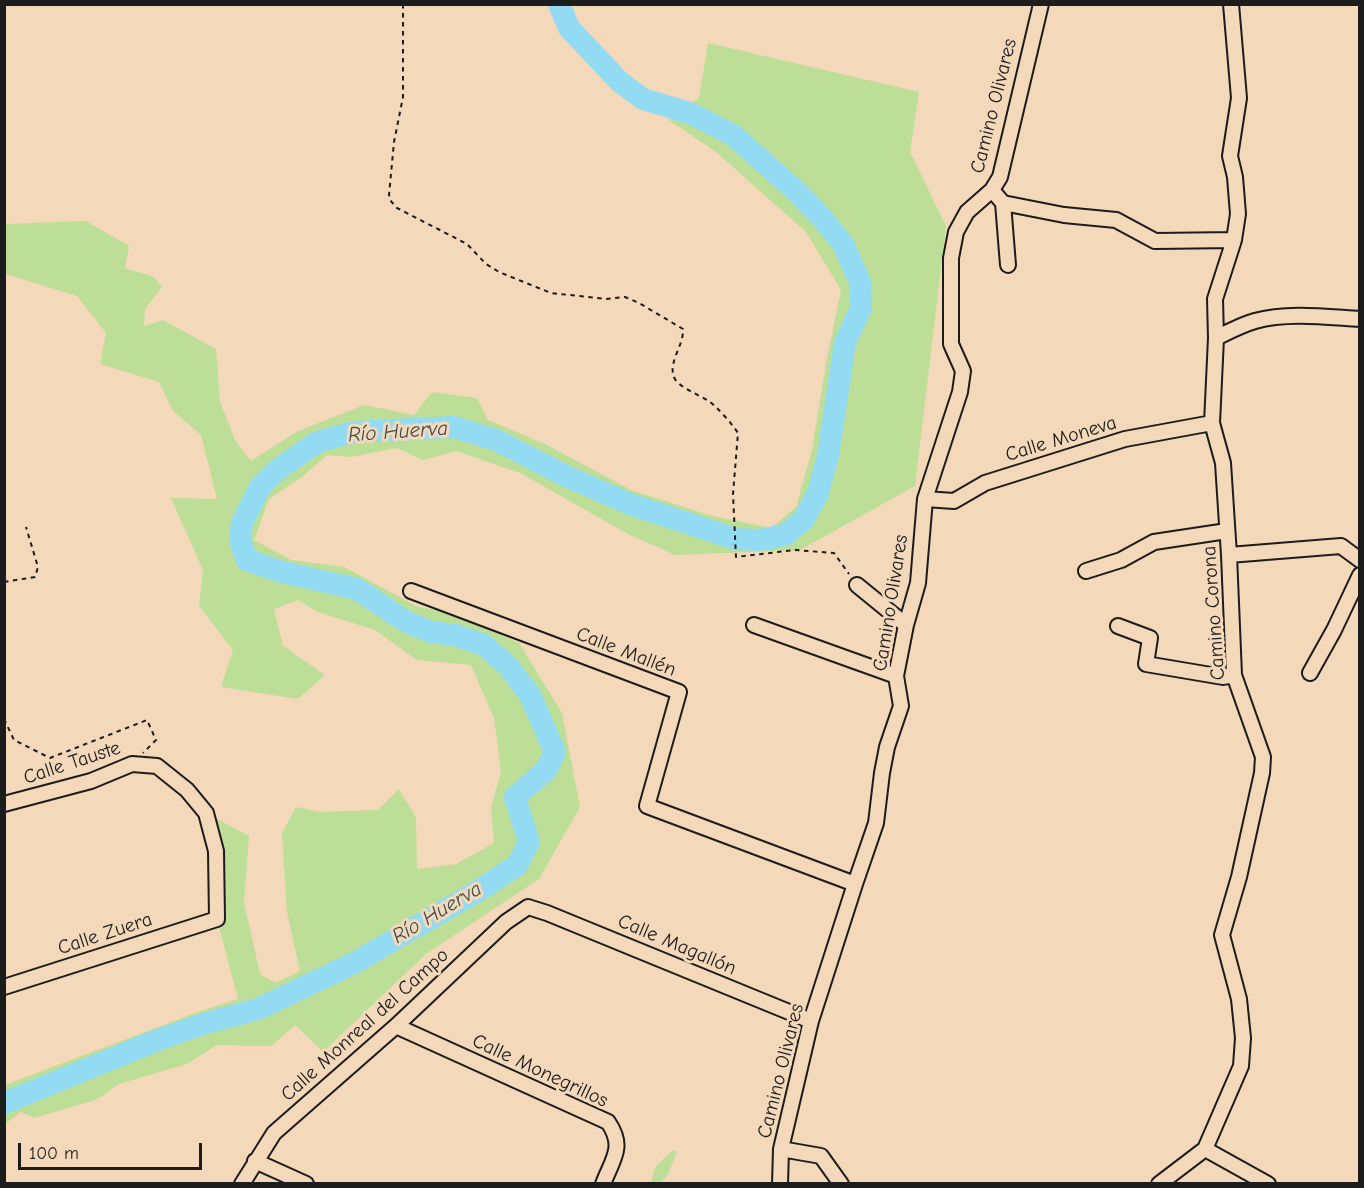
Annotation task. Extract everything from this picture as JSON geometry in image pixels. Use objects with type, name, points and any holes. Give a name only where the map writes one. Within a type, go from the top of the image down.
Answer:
[{"type":"street","name":"Camino Olivares","points":[[780,1184],[781,1149],[811,1021],[876,823],[887,747],[901,706],[896,676],[906,625],[918,583],[925,499],[960,392],[963,371],[951,344],[951,258],[956,232],[967,212],[992,190],[1000,177],[1041,4]]},
{"type":"street","name":"Camino Corona","points":[[1205,1149],[1241,1066],[1243,1038],[1239,999],[1222,935],[1239,877],[1263,757],[1234,675],[1223,463],[1212,423],[1216,338],[1215,299],[1234,240],[1238,214],[1235,177],[1230,156],[1239,98],[1231,4]]},
{"type":"street","points":[[992,190],[1003,203],[1008,265]]},
{"type":"street","points":[[1003,203],[1064,215],[1116,220],[1155,241],[1234,240]]},
{"type":"street","points":[[1216,338],[1235,328],[1278,317],[1359,319]]},
{"type":"street","name":"Calle Moneva","points":[[925,499],[954,501],[985,483],[1125,439],[1212,423]]},
{"type":"street","points":[[1086,571],[1121,560],[1154,542],[1227,531]]},
{"type":"street","points":[[1229,555],[1341,546],[1359,560]]},
{"type":"street","points":[[1310,673],[1334,630],[1359,575]]},
{"type":"street","points":[[857,585],[906,625]]},
{"type":"street","name":"Calle Mallén","points":[[411,591],[679,692],[647,806],[855,884]]},
{"type":"street","points":[[754,625],[896,676]]},
{"type":"street","points":[[1118,626],[1150,638],[1146,664],[1223,677],[1234,675]]},
{"type":"street","name":"Calle Tauste","points":[[4,804],[91,781],[132,764],[157,766],[187,790],[206,813],[216,852],[217,919]]},
{"type":"street","name":"Calle Magallón","points":[[528,907],[811,1021]]},
{"type":"street","name":"Calle Monreal del Campo","points":[[242,1184],[274,1132],[396,1026],[506,922],[528,907]]},
{"type":"street","name":"Calle Zuera","points":[[4,987],[217,919]]},
{"type":"street","name":"Calle Monegrillos","points":[[396,1026],[608,1122],[616,1134],[617,1148],[603,1184]]},
{"type":"street","points":[[781,1149],[822,1156],[841,1184]]},
{"type":"street","points":[[1159,1184],[1205,1149],[1268,1184]]},
{"type":"street","points":[[255,1161],[306,1184]]},
{"type":"path","points":[[403,4],[403,97],[394,142],[389,185],[390,200],[397,208],[467,244],[486,264],[499,272],[551,293],[606,299],[625,297],[683,328],[684,337],[672,371],[674,380],[682,387],[712,403],[738,433],[733,494],[736,557],[795,550],[834,553],[857,585]]},
{"type":"path","points":[[4,582],[34,577],[38,567],[26,527]]},
{"type":"path","points":[[4,719],[14,740],[50,758],[147,720],[156,740],[132,764]]},
{"type":"green space","points":[[708,43],[919,92],[910,152],[946,226],[915,486],[800,550],[675,555],[628,534],[520,473],[456,451],[423,460],[397,448],[350,457],[327,455],[302,477],[269,499],[254,540],[291,560],[344,567],[416,606],[455,614],[519,643],[562,713],[580,807],[539,879],[426,954],[323,1052],[295,1025],[271,1046],[217,1045],[187,1064],[119,1084],[96,1100],[34,1118],[21,1112],[5,1124],[5,1085],[238,999],[217,919],[206,813],[249,836],[244,902],[260,974],[275,983],[300,971],[287,912],[282,833],[296,807],[321,812],[378,810],[399,789],[416,818],[417,869],[456,864],[494,843],[491,807],[501,772],[494,718],[471,665],[417,660],[375,630],[318,612],[298,600],[274,609],[283,646],[325,675],[298,699],[221,687],[233,650],[199,606],[203,570],[171,498],[217,499],[201,435],[173,411],[159,382],[100,364],[106,333],[77,296],[5,274],[4,224],[86,221],[129,246],[125,268],[154,277],[162,287],[145,309],[144,326],[163,320],[216,349],[220,402],[236,442],[251,461],[296,432],[364,405],[414,415],[432,392],[477,398],[488,420],[545,444],[631,490],[709,515],[771,528],[796,507],[812,450],[841,290],[806,232],[716,152],[669,120],[699,98]]},
{"type":"green space","points":[[673,1150],[677,1152],[668,1174],[661,1183],[651,1183],[655,1167]]},
{"type":"waterway","name":"Río Huerva","points":[[4,1103],[158,1040],[203,1024],[258,1009],[356,962],[481,889],[517,865],[529,842],[515,797],[546,770],[555,752],[530,695],[508,666],[484,645],[455,635],[431,632],[405,621],[357,589],[282,572],[247,560],[240,540],[242,523],[260,487],[277,470],[317,442],[354,432],[454,427],[496,440],[566,476],[632,505],[736,539],[759,540],[785,535],[804,519],[818,493],[828,455],[845,343],[861,308],[860,282],[843,244],[795,190],[733,135],[690,113],[643,99],[620,82],[569,28],[559,4]]}]
